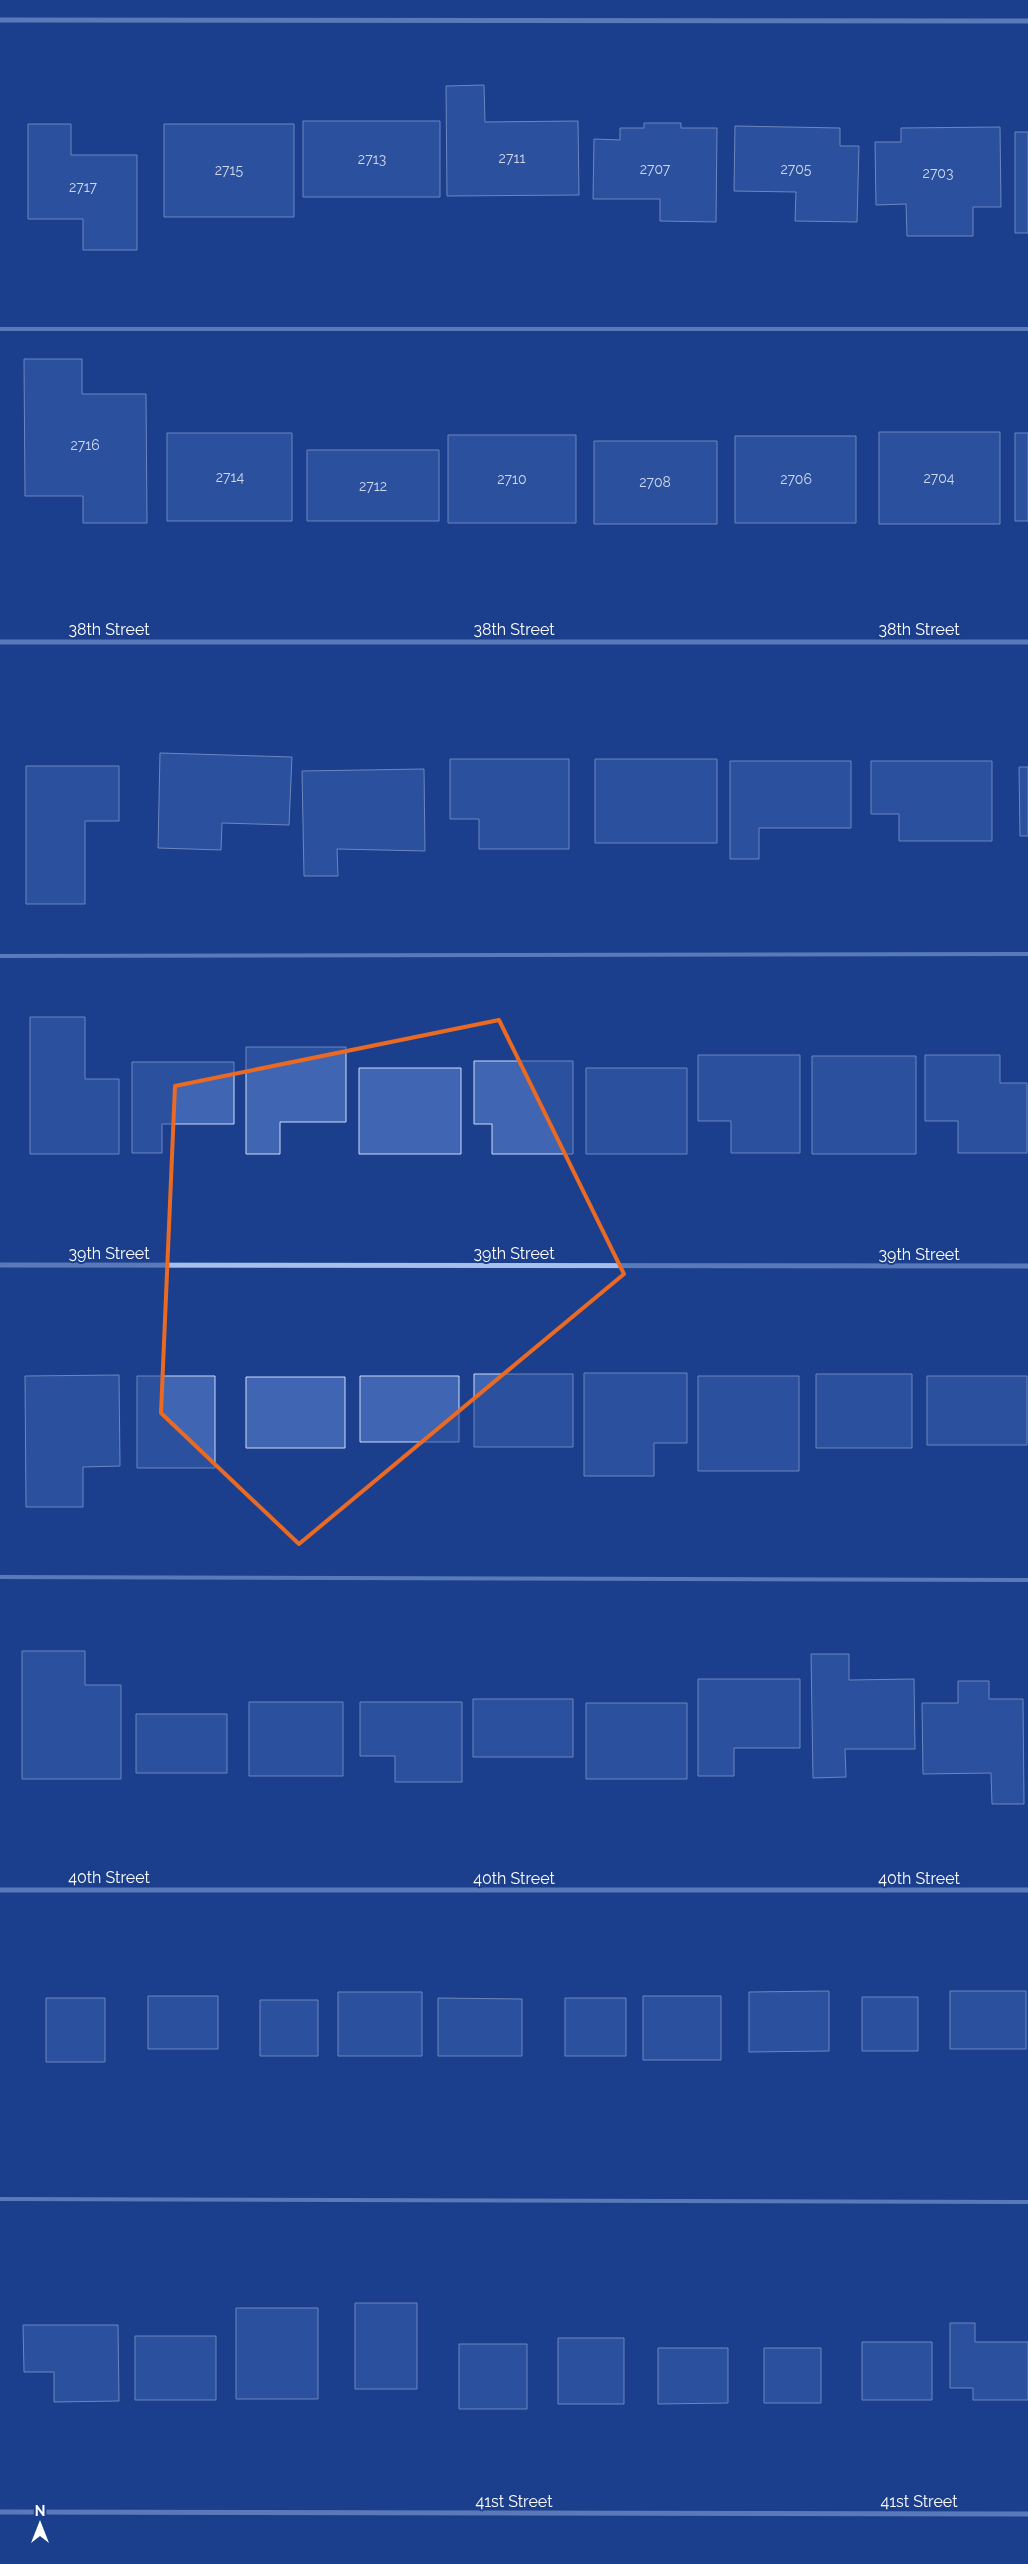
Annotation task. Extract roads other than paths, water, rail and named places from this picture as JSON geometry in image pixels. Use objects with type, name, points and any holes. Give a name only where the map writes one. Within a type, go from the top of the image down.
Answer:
[{"type":"street","points":[[0,20],[1028,21]]},
{"type":"street","name":"38th Street","points":[[0,642],[1028,642]]},
{"type":"street","name":"39th Street","points":[[0,1265],[1028,1266]]},
{"type":"street","name":"40th Street","points":[[0,1890],[1028,1890]]},
{"type":"street","name":"41st Street","points":[[0,2512],[1028,2514]]},
{"type":"lane","points":[[0,329],[1028,329]]},
{"type":"lane","points":[[0,956],[1028,954]]},
{"type":"lane","points":[[0,1577],[1028,1580]]},
{"type":"lane","points":[[0,2199],[1028,2202]]}]
